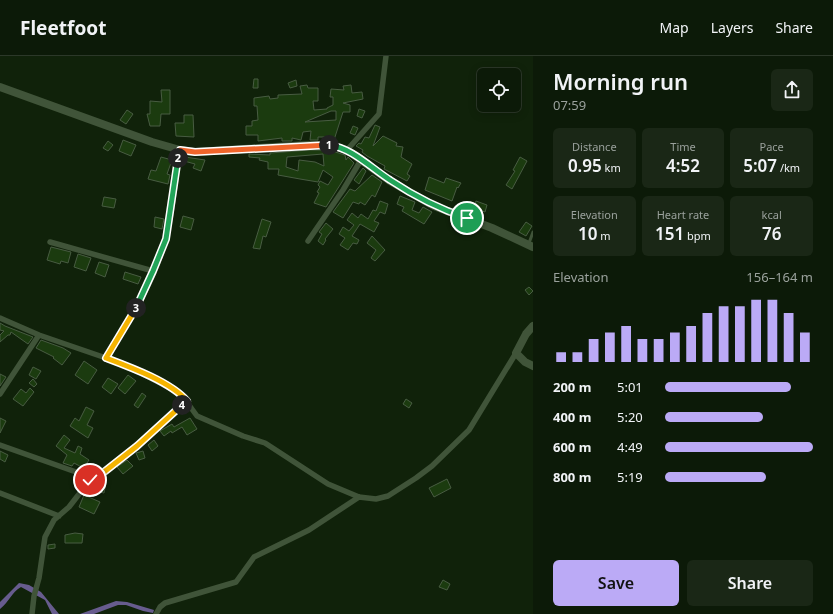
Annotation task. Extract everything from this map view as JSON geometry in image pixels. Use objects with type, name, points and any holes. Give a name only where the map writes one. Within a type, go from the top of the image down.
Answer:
[{"type":"street","points":[[347,150],[379,114],[386,56]]},
{"type":"street","points":[[0,87],[117,130],[180,150],[195,152],[309,145],[330,145],[347,150],[390,181],[434,206],[492,228],[531,246]]},
{"type":"street","points":[[106,358],[132,316],[166,239],[180,150]]},
{"type":"street","points":[[308,240],[343,190],[361,160]]},
{"type":"street","points":[[50,242],[153,271]]},
{"type":"street","points":[[0,318],[39,335],[132,368],[181,394],[197,416],[243,436],[266,443],[328,484],[359,497],[376,499],[388,496],[432,466],[469,430],[526,334],[533,326]]},
{"type":"street","points":[[0,394],[39,335]]},
{"type":"street","points":[[516,353],[525,362],[533,366]]},
{"type":"street","points":[[32,614],[47,530],[69,507],[93,478],[104,472],[137,446],[187,401]]},
{"type":"street","points":[[0,445],[93,478]]},
{"type":"street","points":[[0,493],[59,516]]},
{"type":"street","points":[[156,614],[160,607],[165,603],[236,582],[254,557],[309,530],[359,497]]},
{"type":"lane","points":[[531,246],[533,232]]},
{"type":"shaded area","points":[[19,583],[29,585],[41,592],[59,614],[52,614],[45,600],[21,587],[0,609],[0,602]]},
{"type":"shaded area","points":[[116,601],[127,602],[154,610],[153,613],[126,605],[118,605],[94,614],[80,614]]},
{"type":"building","points":[[254,79],[258,79],[258,88],[253,88]]},
{"type":"building","points":[[296,80],[297,86],[290,88],[288,83]]},
{"type":"building","points":[[307,85],[308,88],[318,88],[318,101],[313,101],[314,110],[327,109],[333,105],[333,97],[330,97],[331,89],[344,90],[343,86],[351,85],[352,93],[362,92],[363,99],[343,103],[350,105],[350,112],[343,112],[334,140],[330,139],[331,137],[318,137],[318,140],[310,140],[311,131],[303,132],[301,140],[292,138],[292,141],[282,141],[282,138],[258,141],[258,135],[246,135],[246,126],[252,126],[252,121],[258,120],[257,106],[254,106],[254,98],[269,96],[270,99],[278,98],[278,95],[302,94],[300,86]],"holes":[[[331,111],[336,111],[336,120],[305,122]]]},
{"type":"building","points":[[161,90],[170,90],[170,114],[161,114],[160,126],[150,126],[147,114],[150,114],[150,101],[162,102]]},
{"type":"building","points":[[359,109],[365,111],[362,118],[357,116]]},
{"type":"building","points":[[127,110],[133,114],[126,124],[120,120]]},
{"type":"building","points":[[184,115],[193,115],[194,137],[176,136],[175,123],[184,123]]},
{"type":"building","points":[[375,125],[380,127],[373,146],[383,136],[397,143],[396,146],[403,147],[401,157],[412,164],[407,174],[410,176],[407,181],[384,169],[385,166],[367,156],[362,152],[363,150],[356,146],[359,143],[361,144],[365,137],[369,138]]},
{"type":"building","points":[[353,126],[358,128],[355,135],[350,133]]},
{"type":"building","points":[[123,140],[136,145],[131,156],[119,151]]},
{"type":"building","points":[[108,141],[113,145],[108,151],[103,148]]},
{"type":"building","points":[[329,150],[345,155],[346,160],[348,157],[354,163],[326,207],[314,203],[319,193],[317,192],[320,187],[318,185],[320,181],[328,185],[333,177],[323,170],[318,182],[278,175],[279,169],[268,169],[268,162],[259,160],[260,158],[249,157],[249,154],[270,155],[270,153]],"holes":[[[323,154],[324,166],[315,162],[299,160],[298,171],[286,167],[287,157]]]},
{"type":"building","points":[[161,157],[172,160],[167,174],[170,175],[168,184],[148,179],[151,170],[156,171]]},
{"type":"building","points":[[185,157],[205,160],[201,171],[193,168],[195,164],[184,161]]},
{"type":"building","points":[[520,157],[527,161],[512,189],[506,185],[515,171],[513,170]]},
{"type":"building","points":[[363,168],[366,171],[359,184],[354,180]]},
{"type":"building","points":[[372,175],[382,182],[375,197],[372,195],[365,205],[360,202],[359,204],[353,202],[343,218],[333,212],[350,189],[355,191]]},
{"type":"building","points":[[429,177],[444,183],[446,178],[461,183],[458,188],[457,187],[452,201],[425,190]]},
{"type":"building","points":[[400,196],[415,202],[412,210],[419,213],[423,207],[432,212],[424,224],[402,211],[404,207],[397,204]]},
{"type":"building","points":[[104,197],[116,199],[114,208],[102,206]]},
{"type":"building","points":[[380,201],[388,204],[385,214],[380,212],[374,221],[379,223],[374,232],[360,224],[352,236],[359,240],[357,244],[353,243],[348,250],[340,245],[345,238],[339,234],[343,227],[349,231],[354,225],[347,220],[352,213],[358,218],[361,214],[368,219],[373,210],[376,211]]},
{"type":"building","points":[[476,201],[487,205],[485,212],[473,208]]},
{"type":"building","points":[[183,216],[194,219],[191,230],[180,227]]},
{"type":"building","points":[[155,217],[164,219],[162,229],[154,227]]},
{"type":"building","points":[[262,219],[271,222],[266,237],[263,236],[260,249],[253,248]]},
{"type":"building","points":[[526,222],[532,226],[526,236],[519,232]]},
{"type":"building","points":[[326,223],[333,229],[325,239],[326,240],[323,245],[318,241],[322,234],[319,232]]},
{"type":"building","points":[[372,236],[385,250],[375,261],[371,258],[376,250],[367,243]]},
{"type":"building","points":[[51,247],[71,252],[68,263],[61,261],[60,264],[47,260]]},
{"type":"building","points":[[78,254],[91,258],[86,271],[74,267]]},
{"type":"building","points":[[99,262],[109,265],[105,277],[95,273]]},
{"type":"building","points":[[125,272],[141,277],[138,284],[123,279]]},
{"type":"building","points":[[529,287],[533,291],[529,295],[525,290]]},
{"type":"building","points":[[0,323],[33,337],[28,344],[11,332],[10,335],[0,342],[0,335],[4,331],[0,330]]},
{"type":"building","points":[[41,340],[63,348],[71,353],[62,365],[53,358],[54,357],[36,348]]},
{"type":"building","points":[[84,361],[97,370],[88,384],[75,375]]},
{"type":"building","points":[[33,367],[41,371],[36,379],[29,375]]},
{"type":"building","points":[[0,374],[6,377],[0,386]]},
{"type":"building","points":[[128,375],[136,381],[125,394],[118,388]]},
{"type":"building","points":[[108,378],[118,384],[111,394],[102,387]]},
{"type":"building","points":[[33,379],[37,384],[34,387],[29,383]]},
{"type":"building","points":[[30,388],[34,392],[23,406],[13,399],[21,389],[26,393]]},
{"type":"building","points":[[142,393],[146,396],[138,408],[134,405]]},
{"type":"building","points":[[406,399],[412,403],[409,408],[403,404]]},
{"type":"building","points":[[86,407],[94,411],[87,425],[93,428],[88,438],[70,426],[75,418],[79,421]]},
{"type":"building","points":[[0,418],[6,421],[0,433]]},
{"type":"building","points":[[190,418],[197,429],[187,435],[182,427],[172,433],[171,431],[164,436],[160,431],[172,424],[174,427]]},
{"type":"building","points":[[64,435],[70,440],[64,448],[75,453],[78,446],[82,448],[80,454],[89,460],[87,463],[96,469],[93,473],[74,463],[72,466],[63,463],[67,455],[56,446]]},
{"type":"building","points":[[154,440],[158,446],[152,451],[148,445]]},
{"type":"building","points":[[0,451],[8,455],[5,462],[0,459]]},
{"type":"building","points":[[143,451],[145,458],[139,460],[136,453]]},
{"type":"building","points":[[127,460],[133,466],[123,474],[117,467]]},
{"type":"building","points":[[447,479],[451,488],[434,497],[429,488]]},
{"type":"building","points":[[98,482],[106,484],[104,493],[96,491]]},
{"type":"building","points":[[84,495],[100,502],[94,514],[79,507]]},
{"type":"building","points":[[75,533],[83,534],[82,543],[65,543],[65,535]]},
{"type":"building","points":[[55,544],[55,548],[48,549],[48,545]]},
{"type":"building","points":[[443,580],[450,584],[447,590],[439,587]]},
{"type":"route","points":[[90,480],[104,472],[137,446],[187,401],[181,394],[172,388],[132,368],[106,358],[132,316],[166,239],[180,150],[195,152],[309,145],[330,145],[340,147],[347,150],[390,181],[434,206],[467,218]]}]
